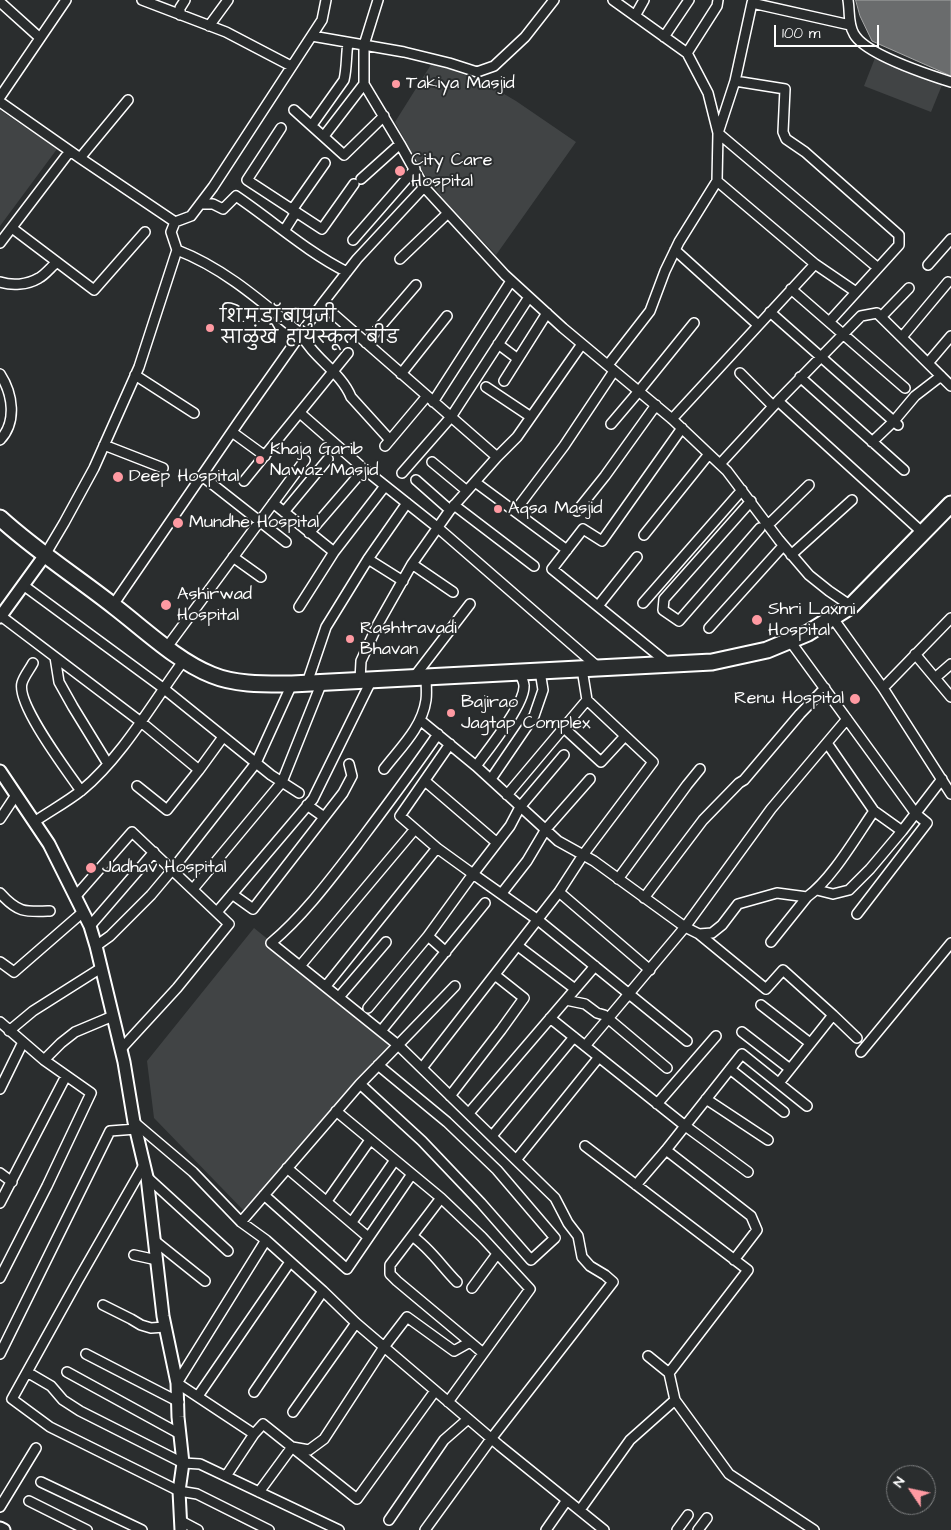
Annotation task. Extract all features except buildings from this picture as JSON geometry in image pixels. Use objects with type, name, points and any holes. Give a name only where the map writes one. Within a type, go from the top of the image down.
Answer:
[{"type":"highway","points":[[0,518],[19,535],[114,605],[184,660],[214,676],[239,682],[299,683],[712,662],[768,650],[808,633],[851,606],[951,504]]},
{"type":"street","points":[[0,97],[66,0]]},
{"type":"street","points":[[142,0],[252,45],[291,66]]},
{"type":"street","points":[[180,15],[180,8],[185,0]]},
{"type":"street","points":[[209,26],[228,0]]},
{"type":"street","points":[[200,770],[141,722],[0,616],[45,554],[64,523],[94,468],[136,375],[177,250],[171,232],[175,222],[191,216],[213,187],[322,20],[326,0]]},
{"type":"street","points":[[378,0],[364,45],[364,84],[424,187],[529,298],[672,419],[720,464],[751,502],[764,527],[809,575],[851,606]]},
{"type":"street","points":[[312,36],[404,52],[477,72],[494,66],[525,37],[554,0]]},
{"type":"street","points":[[515,511],[564,446],[611,368],[650,311],[664,272],[675,250],[717,181],[718,133],[708,93],[687,53],[613,0]]},
{"type":"street","points":[[635,16],[644,0]]},
{"type":"street","points":[[664,37],[689,0]]},
{"type":"street","points":[[687,53],[717,6],[718,0]]},
{"type":"street","points":[[848,0],[850,26],[855,36],[870,48],[907,68],[951,82]]},
{"type":"street","points":[[718,133],[735,81],[753,1],[850,26]]},
{"type":"street","points":[[0,2],[40,38]]},
{"type":"street","points":[[312,125],[344,80],[348,43]]},
{"type":"street","points":[[735,81],[785,89],[784,136],[805,152],[899,235],[899,245],[829,322]]},
{"type":"street","points":[[324,136],[364,84]]},
{"type":"street","points":[[80,158],[128,100]]},
{"type":"street","points":[[0,102],[175,222]]},
{"type":"street","points":[[294,110],[344,155],[384,116]]},
{"type":"street","points":[[281,128],[247,180],[322,229],[358,181],[400,144]]},
{"type":"street","points":[[718,133],[878,268]]},
{"type":"street","points":[[0,242],[70,151]]},
{"type":"street","points":[[284,231],[294,211],[325,163]]},
{"type":"street","points":[[353,240],[415,169]]},
{"type":"street","points":[[717,181],[815,264],[856,292]]},
{"type":"street","points":[[114,605],[322,304],[357,259],[424,187]]},
{"type":"street","points":[[200,204],[213,204],[223,209],[236,196],[327,262],[347,272]]},
{"type":"street","points":[[400,259],[448,214]]},
{"type":"street","points":[[12,228],[94,290],[145,232]]},
{"type":"street","points":[[928,265],[951,239]]},
{"type":"street","points":[[177,250],[194,256],[223,273],[258,298],[301,334],[304,341],[334,372],[387,443],[430,399],[512,281]]},
{"type":"street","points":[[675,250],[758,325]]},
{"type":"street","points":[[0,282],[24,284],[40,278],[56,262]]},
{"type":"street","points":[[672,419],[815,264]]},
{"type":"street","points":[[902,337],[948,282]]},
{"type":"street","points":[[366,343],[416,286]]},
{"type":"street","points":[[881,317],[909,288]]},
{"type":"street","points":[[791,289],[905,388]]},
{"type":"street","points":[[402,473],[451,417],[529,298]]},
{"type":"street","points":[[322,304],[496,457]]},
{"type":"street","points":[[770,312],[896,423]]},
{"type":"street","points":[[720,464],[800,377],[861,316],[877,313],[951,386]]},
{"type":"street","points":[[504,381],[547,314]]},
{"type":"street","points":[[401,374],[447,316]]},
{"type":"street","points":[[611,424],[694,323]]},
{"type":"street","points":[[928,363],[951,336]]},
{"type":"street","points":[[498,344],[518,358]]},
{"type":"street","points":[[216,912],[313,799],[366,680],[361,661],[378,624],[412,564],[452,508],[496,457],[517,437],[582,344]]},
{"type":"street","points":[[244,481],[348,353]]},
{"type":"street","points":[[740,373],[923,533]]},
{"type":"street","points":[[0,374],[6,383],[12,404],[11,418],[6,434],[0,440]]},
{"type":"street","points":[[136,375],[194,413]]},
{"type":"street","points":[[872,442],[896,423],[915,396],[941,376]]},
{"type":"street","points":[[800,377],[904,470]]},
{"type":"street","points":[[486,387],[531,417]]},
{"type":"street","points":[[577,511],[656,406]]},
{"type":"street","points":[[300,413],[364,469],[437,527],[600,668]]},
{"type":"street","points":[[669,664],[552,569],[583,529],[602,541],[682,428]]},
{"type":"street","points":[[232,432],[265,456]]},
{"type":"street","points":[[104,445],[163,468]]},
{"type":"street","points":[[644,535],[709,454]]},
{"type":"street","points":[[284,512],[328,459]]},
{"type":"street","points":[[167,647],[305,460]]},
{"type":"street","points":[[432,462],[467,491]]},
{"type":"street","points":[[310,533],[364,469]]},
{"type":"street","points":[[202,476],[286,542]]},
{"type":"street","points":[[416,480],[534,566]]},
{"type":"street","points":[[475,482],[567,550]]},
{"type":"street","points":[[751,502],[664,599],[663,610],[679,621],[764,527],[809,485]]},
{"type":"street","points":[[299,607],[334,552],[385,486]]},
{"type":"street","points":[[643,603],[742,490]]},
{"type":"street","points":[[791,555],[852,500]]},
{"type":"street","points":[[273,503],[334,552]]},
{"type":"street","points":[[96,946],[110,936],[151,894],[256,764],[326,627],[368,559],[407,504]]},
{"type":"street","points":[[708,628],[783,546]]},
{"type":"street","points":[[598,606],[637,557]]},
{"type":"street","points":[[233,558],[260,578]]},
{"type":"street","points":[[368,559],[403,581]]},
{"type":"street","points":[[412,564],[453,592]]},
{"type":"street","points":[[23,585],[163,688],[256,764],[299,793]]},
{"type":"street","points":[[384,769],[414,732],[420,720],[426,700],[420,677],[470,604]]},
{"type":"street","points":[[832,617],[883,688],[951,794]]},
{"type":"street","points":[[883,688],[951,618]]},
{"type":"street","points":[[790,641],[916,814],[927,823],[857,914]]},
{"type":"street","points":[[915,654],[951,697]]},
{"type":"street","points":[[55,657],[59,682],[108,764]]},
{"type":"street","points":[[34,822],[81,791],[108,764],[141,722],[184,660]]},
{"type":"street","points":[[33,663],[21,684],[24,702],[56,755],[81,791]]},
{"type":"street","points":[[935,678],[951,664]]},
{"type":"street","points":[[422,1068],[538,920],[583,855],[652,762],[588,700],[582,669]]},
{"type":"street","points":[[491,779],[534,716],[543,690],[540,671]]},
{"type":"street","points":[[476,766],[511,718],[524,693],[524,684],[519,672]]},
{"type":"street","points":[[192,889],[282,782],[322,682]]},
{"type":"street","points":[[644,898],[703,820],[739,782],[744,780],[800,714],[825,688]]},
{"type":"street","points":[[508,795],[588,700]]},
{"type":"street","points":[[585,1046],[685,927],[772,809],[847,719]]},
{"type":"street","points":[[420,720],[491,779],[558,840],[583,855],[685,927],[699,934],[766,989],[783,970],[857,1038]]},
{"type":"street","points":[[564,728],[601,762],[625,736]]},
{"type":"street","points":[[425,1530],[491,1439],[613,1282],[590,1266],[582,1257],[578,1236],[568,1223],[555,1198],[398,1045],[272,943],[292,924],[338,871],[438,734]]},
{"type":"street","points":[[137,786],[167,810],[200,770],[223,737]]},
{"type":"street","points":[[827,743],[874,811],[902,831]]},
{"type":"street","points":[[450,744],[400,816],[437,848],[538,920],[687,1041]]},
{"type":"street","points":[[368,1008],[428,936],[496,842],[510,826],[520,807],[564,755]]},
{"type":"street","points":[[232,894],[253,909],[343,792],[352,776],[350,764]]},
{"type":"street","points":[[618,879],[700,769]]},
{"type":"street","points":[[0,771],[49,844],[90,926],[96,946],[121,1049],[145,1171],[166,1327],[177,1383],[183,1464],[179,1491],[181,1526],[198,1530]]},
{"type":"street","points":[[502,893],[527,861],[546,829],[590,779]]},
{"type":"street","points":[[817,890],[834,894],[849,890],[870,869],[902,831],[942,779]]},
{"type":"street","points":[[425,781],[496,842]]},
{"type":"street","points":[[0,818],[16,795]]},
{"type":"street","points":[[308,805],[324,817]]},
{"type":"street","points":[[771,942],[807,897],[817,890],[832,872],[874,811]]},
{"type":"street","points":[[300,966],[415,829]]},
{"type":"street","points":[[75,897],[132,832],[229,924],[177,988],[121,1049]]},
{"type":"street","points":[[326,986],[437,848]]},
{"type":"street","points":[[90,926],[154,852]]},
{"type":"street","points":[[559,892],[650,970]]},
{"type":"street","points":[[0,893],[7,901],[24,912],[50,911]]},
{"type":"street","points":[[699,934],[712,933],[722,925],[738,904],[777,893],[807,897]]},
{"type":"street","points":[[381,1031],[485,903]]},
{"type":"street","points":[[0,962],[14,972],[83,912]]},
{"type":"street","points":[[428,936],[446,952]]},
{"type":"street","points":[[339,997],[386,942]]},
{"type":"street","points":[[861,1052],[951,943]]},
{"type":"street","points":[[518,946],[575,989]]},
{"type":"street","points":[[469,1114],[595,966]]},
{"type":"street","points":[[9,1031],[33,1011],[101,968]]},
{"type":"street","points":[[450,1096],[524,998],[495,975]]},
{"type":"street","points":[[241,1222],[360,1084],[455,986]]},
{"type":"street","points":[[566,1000],[585,1004],[596,1013],[604,1015],[667,1068]]},
{"type":"street","points":[[761,1005],[810,1043]]},
{"type":"street","points":[[779,1083],[833,1015]]},
{"type":"street","points":[[44,1060],[75,1032],[113,1016]]},
{"type":"street","points":[[550,1018],[657,1104],[748,1172]]},
{"type":"street","points":[[0,1022],[44,1060],[91,1093],[0,1278]]},
{"type":"street","points":[[742,1032],[790,1069]]},
{"type":"street","points":[[657,1104],[716,1036]]},
{"type":"street","points":[[492,1136],[574,1037]]},
{"type":"street","points":[[0,1089],[23,1042]]},
{"type":"street","points":[[636,1185],[742,1054],[807,1106]]},
{"type":"street","points":[[516,1160],[599,1057]]},
{"type":"street","points":[[360,1084],[422,1141],[482,1203],[532,1260],[555,1238],[497,1170],[447,1122],[378,1065]]},
{"type":"street","points":[[730,1069],[784,1112]]},
{"type":"street","points":[[0,1204],[66,1076]]},
{"type":"street","points":[[706,1099],[768,1140]]},
{"type":"street","points":[[336,1111],[441,1198],[498,1254],[530,1289],[448,1402]]},
{"type":"street","points":[[135,1125],[193,1172],[241,1222],[266,1240],[356,1323],[491,1439],[604,1530]]},
{"type":"street","points":[[0,1354],[110,1131],[135,1125]]},
{"type":"street","points":[[327,1201],[370,1140]]},
{"type":"street","points":[[585,1146],[748,1270],[670,1373]]},
{"type":"street","points":[[666,1150],[751,1216],[757,1230],[734,1260]]},
{"type":"street","points":[[352,1222],[395,1160]]},
{"type":"street","points":[[287,1168],[368,1237]]},
{"type":"street","points":[[145,1171],[228,1251]]},
{"type":"street","points":[[145,1171],[77,1282],[12,1399],[50,1427],[179,1491],[198,1494],[269,1530]]},
{"type":"street","points":[[0,1173],[12,1182]]},
{"type":"street","points":[[264,1195],[347,1269],[412,1174]]},
{"type":"street","points":[[441,1198],[390,1265],[390,1274],[397,1282],[484,1353]]},
{"type":"street","points":[[412,1236],[424,1243],[442,1267],[457,1282]]},
{"type":"street","points":[[177,1383],[266,1240]]},
{"type":"street","points":[[155,1241],[205,1281]]},
{"type":"street","points":[[472,1288],[498,1254]]},
{"type":"street","points":[[134,1255],[156,1260]]},
{"type":"street","points":[[198,1396],[290,1262]]},
{"type":"street","points":[[254,1392],[323,1291]]},
{"type":"street","points":[[102,1305],[141,1325],[151,1328],[166,1327]]},
{"type":"street","points":[[292,1447],[309,1450],[324,1439],[384,1347],[407,1317],[454,1351],[470,1342]]},
{"type":"street","points":[[293,1412],[356,1323]]},
{"type":"street","points":[[86,1354],[179,1402]]},
{"type":"street","points":[[648,1356],[670,1373],[675,1400],[729,1474],[814,1530]]},
{"type":"street","points":[[28,1372],[50,1386],[63,1400],[80,1411],[183,1464],[200,1464],[339,1530]]},
{"type":"street","points":[[67,1372],[180,1434]]},
{"type":"street","points":[[177,1383],[254,1434]]},
{"type":"street","points":[[226,1476],[254,1434],[263,1424],[357,1499],[435,1391]]},
{"type":"street","points":[[580,1510],[630,1440],[675,1400]]},
{"type":"street","points":[[389,1520],[444,1440],[468,1419]]},
{"type":"street","points":[[260,1492],[292,1447]]},
{"type":"street","points":[[0,1508],[36,1448]]},
{"type":"street","points":[[41,1482],[142,1530]]},
{"type":"street","points":[[546,1530],[567,1500]]},
{"type":"street","points":[[29,1501],[87,1530]]},
{"type":"street","points":[[677,1530],[688,1515]]},
{"type":"street","points":[[698,1530],[707,1518]]},
{"type":"street","points":[[0,1528],[4,1530]]},
{"type":"shaded area","points":[[856,0],[951,0],[951,76],[872,41],[860,16]]},
{"type":"shaded area","points":[[875,58],[942,85],[931,112],[864,86]]},
{"type":"shaded area","points":[[432,63],[482,81],[516,101],[576,142],[496,255],[444,200],[422,171],[395,122]]},
{"type":"shaded area","points":[[0,110],[57,149],[0,226]]},
{"type":"shaded area","points":[[254,928],[398,1045],[247,1214],[154,1118],[147,1061]]},
{"type":"place","name":"Takiya Masjid","points":[[396,84]]},
{"type":"place","name":"City Care Hospital","points":[[400,171]]},
{"type":"place","name":"शि.म.डॉ.बापुजी साळुंखे हायस्कूल बीड","points":[[210,328]]},
{"type":"place","name":"Khaja Garib Nawaz Masjid","points":[[260,460]]},
{"type":"place","name":"Deep Hospital","points":[[118,477]]},
{"type":"place","name":"Aqsa Masjid","points":[[498,509]]},
{"type":"place","name":"Mundhe Hospital","points":[[178,523]]},
{"type":"place","name":"Ashirwad Hospital","points":[[166,605]]},
{"type":"place","name":"Shri Laxmi Hospital","points":[[757,620]]},
{"type":"place","name":"Rashtravadi Bhavan","points":[[350,639]]},
{"type":"place","name":"Renu Hospital","points":[[855,699]]},
{"type":"place","name":"Bajirao Jagtap Complex","points":[[451,713]]},
{"type":"place","name":"Jadhav Hospital","points":[[91,868]]}]
